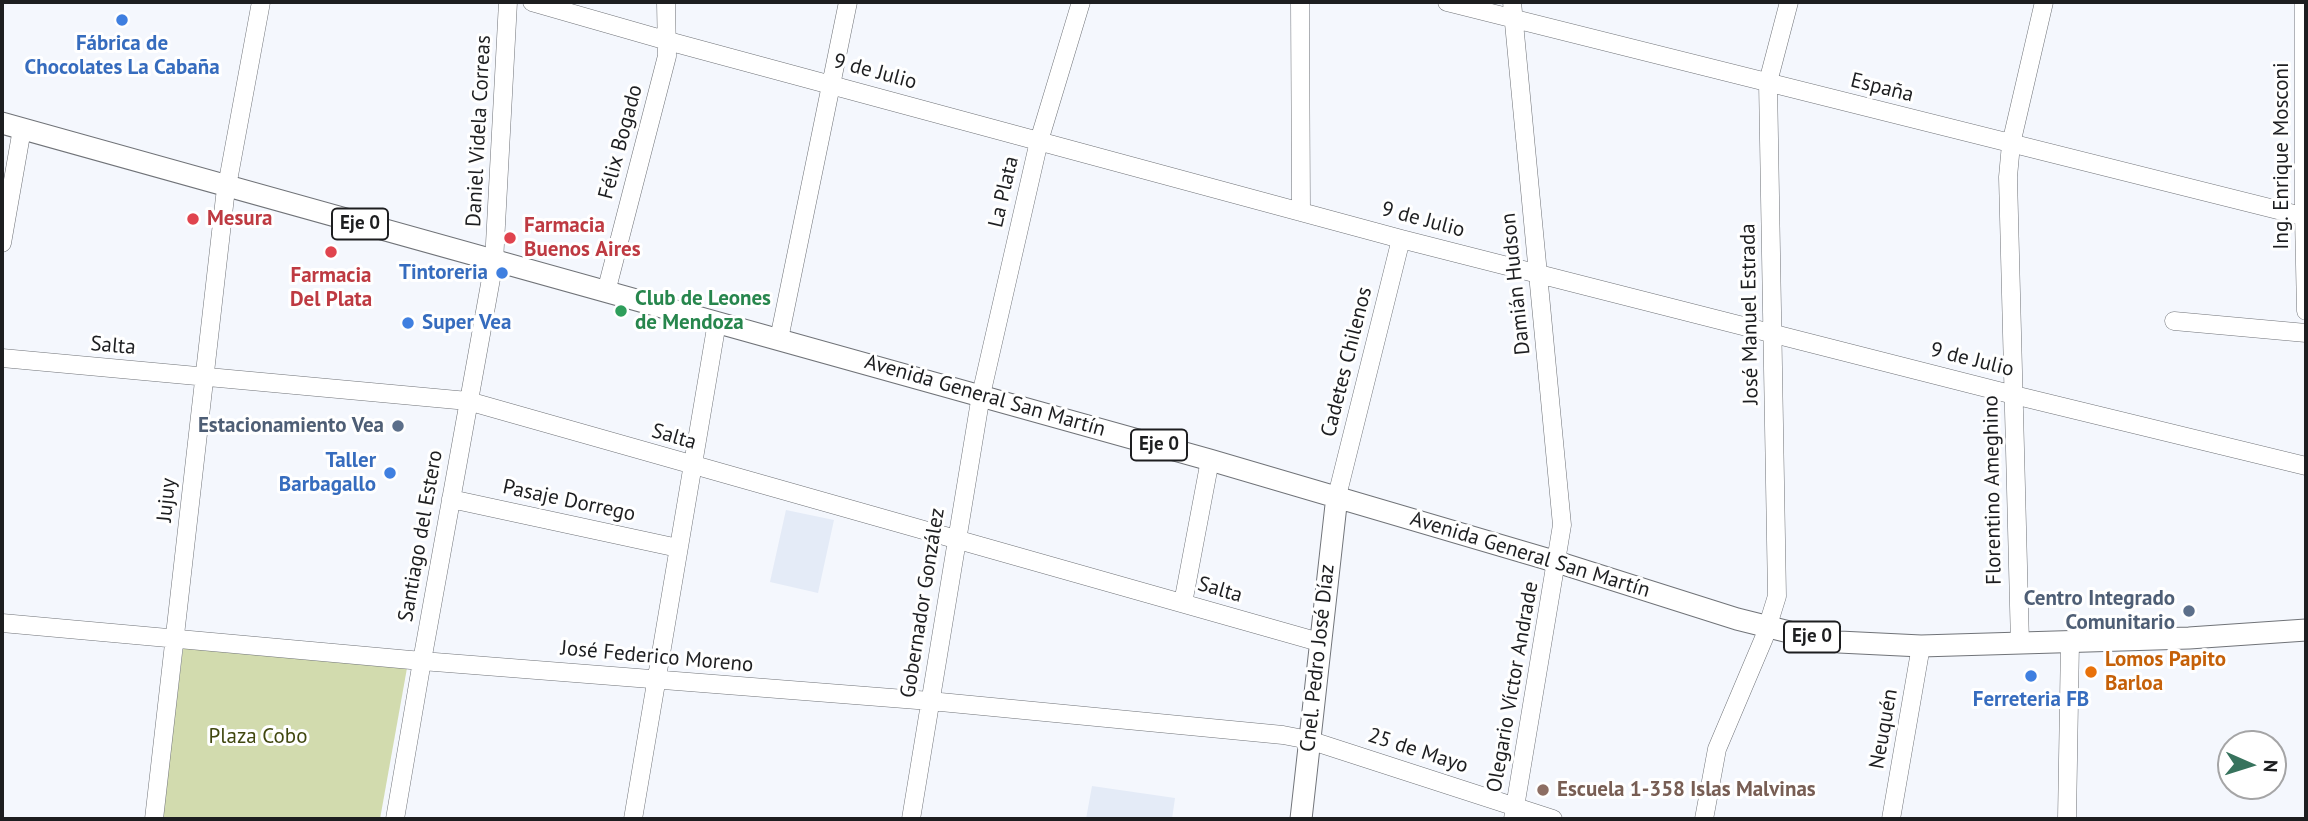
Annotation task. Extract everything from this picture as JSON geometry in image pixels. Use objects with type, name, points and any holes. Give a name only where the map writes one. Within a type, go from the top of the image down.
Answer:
[{"type":"main road","name":"Avenida General San Martín","points":[[12,126],[1337,496],[1768,628],[1839,642],[1921,646],[2246,636],[2306,630]]},
{"type":"main road","name":"Cnel. Pedro José Díaz","points":[[1301,819],[1337,496]]},
{"type":"street","name":"Jujuy","points":[[154,819],[227,187],[261,2]]},
{"type":"street","name":"Daniel Videla Correas","points":[[494,262],[508,2]]},
{"type":"street","name":"9 de Julio","points":[[532,2],[1401,239],[2014,395],[2306,466]]},
{"type":"street","name":"Félix Bogado","points":[[606,292],[667,56],[666,2]]},
{"type":"street","points":[[779,339],[848,2]]},
{"type":"street","name":"La Plata","points":[[981,395],[1039,141],[1081,2]]},
{"type":"street","points":[[1300,2],[1301,212]]},
{"type":"street","name":"España","points":[[1447,2],[1512,11],[1768,82],[2305,217]]},
{"type":"street","name":"José Manuel Estrada","points":[[1704,819],[1717,749],[1768,628],[1777,585],[1768,82],[1789,2]]},
{"type":"street","name":"Florentino Ameghino","points":[[2020,644],[2008,177],[2011,144],[2044,2]]},
{"type":"street","name":"Ing. Enrique Mosconi","points":[[2304,2],[2306,311]]},
{"type":"street","name":"Damián Hudson","points":[[1512,11],[1562,525],[1557,562]]},
{"type":"street","points":[[2,243],[12,126]]},
{"type":"street","name":"Cadetes Chilenos","points":[[1337,496],[1401,239]]},
{"type":"street","name":"Santiago del Estero","points":[[396,819],[494,262]]},
{"type":"street","points":[[2174,321],[2306,333]]},
{"type":"street","points":[[633,819],[718,322]]},
{"type":"street","name":"Salta","points":[[2,358],[468,401],[1319,642]]},
{"type":"street","name":"Gobernador González","points":[[911,819],[981,395]]},
{"type":"street","points":[[1183,603],[1210,460]]},
{"type":"street","name":"Pasaje Dorrego","points":[[451,499],[678,548]]},
{"type":"street","name":"Olegario Víctor Andrade","points":[[1514,813],[1557,562]]},
{"type":"street","name":"José Federico Moreno","points":[[2,623],[422,661],[930,702],[1283,735],[1309,740]]},
{"type":"street","points":[[2067,819],[2070,642]]},
{"type":"street","name":"Neuquén","points":[[1891,819],[1921,646]]},
{"type":"street","name":"25 de Mayo","points":[[1309,740],[1514,813],[1553,819]]},
{"type":"shaded area","points":[[786,510],[834,520],[818,593],[770,582]]},
{"type":"shaded area","points":[[1092,786],[1175,798],[1172,819],[1086,819]]},
{"type":"green space","name":"Plaza Cobo","points":[[183,648],[407,668],[380,819],[162,819]]},
{"type":"place","name":"Fábrica de Chocolates La Cabaña","points":[[122,20]]},
{"type":"place","name":"Mesura","points":[[193,219]]},
{"type":"place","name":"Farmacia Buenos Aires","points":[[510,238]]},
{"type":"place","name":"Farmacia Del Plata","points":[[331,252]]},
{"type":"place","name":"Tintoreria","points":[[502,273]]},
{"type":"place","name":"Club de Leones de Mendoza","points":[[621,311]]},
{"type":"place","name":"Super Vea","points":[[408,323]]},
{"type":"place","name":"Estacionamiento Vea","points":[[398,426]]},
{"type":"place","name":"Taller Barbagallo","points":[[390,473]]},
{"type":"place","name":"Centro Integrado Comunitario","points":[[2189,611]]},
{"type":"place","name":"Lomos Papito Barloa","points":[[2091,672]]},
{"type":"place","name":"Ferreteria FB","points":[[2031,676]]},
{"type":"place","name":"Escuela 1-358 Islas Malvinas","points":[[1543,790]]}]
